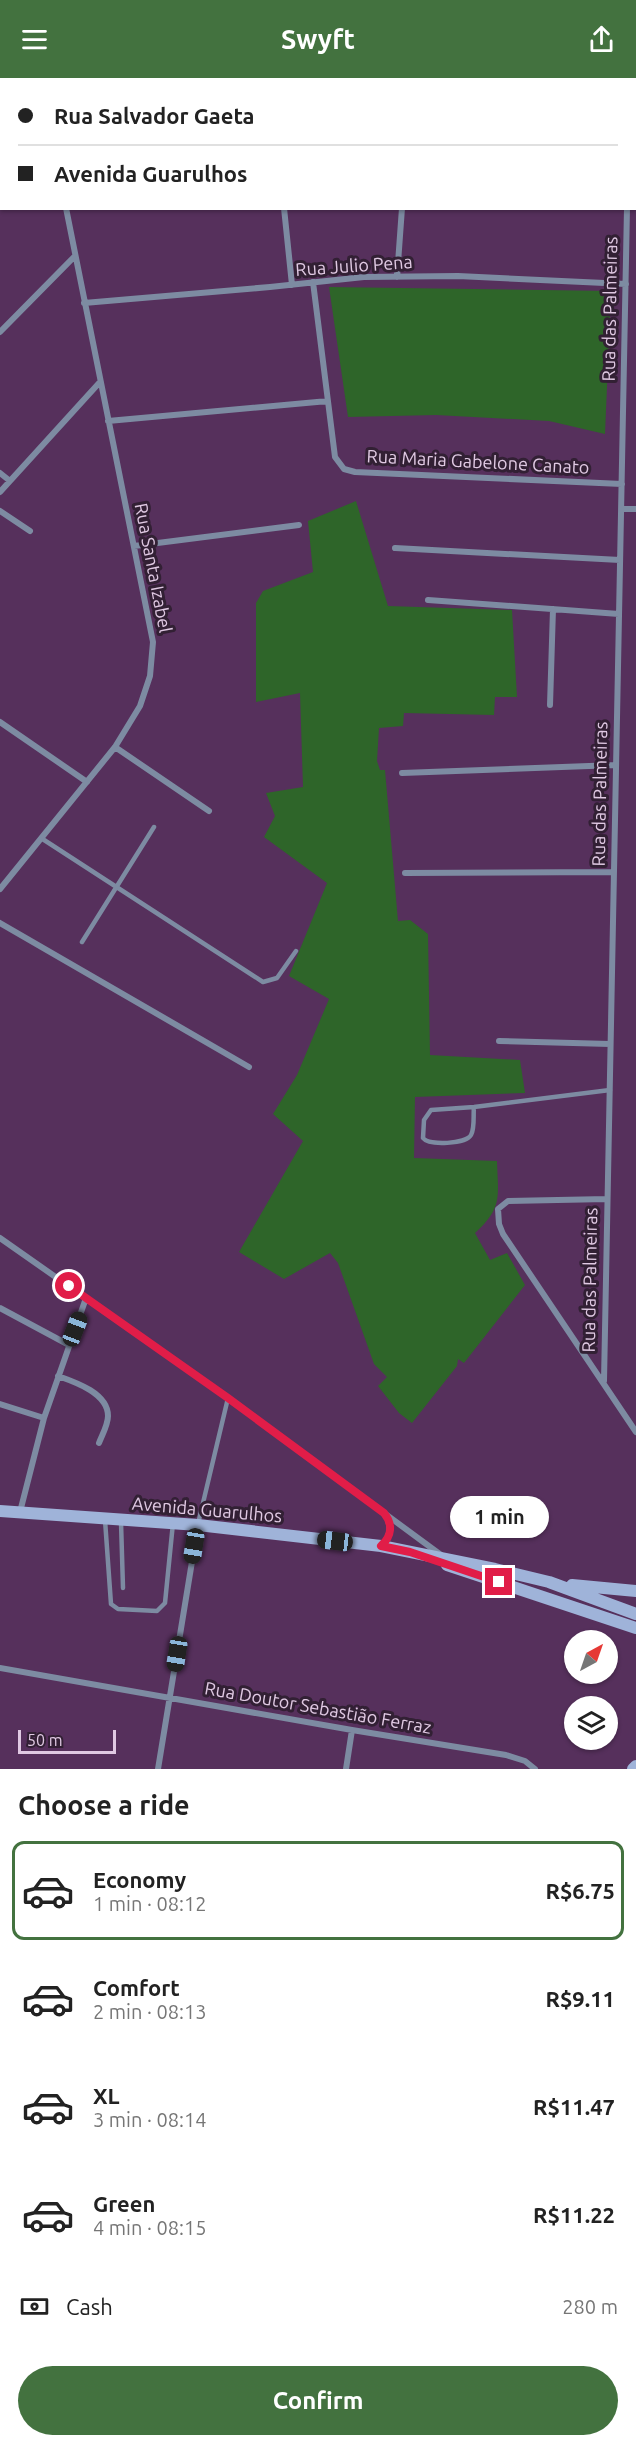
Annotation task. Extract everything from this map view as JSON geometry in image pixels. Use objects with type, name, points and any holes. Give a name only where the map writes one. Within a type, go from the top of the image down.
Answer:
[{"type":"main road","name":"Avenida Guarulhos","points":[[0,1511],[198,1525],[381,1546],[446,1558],[549,1582],[635,1620]]},
{"type":"main road","name":"Avenida Guarulhos","points":[[410,1552],[635,1620]]},
{"type":"main road","points":[[549,1582],[636,1592]]},
{"type":"street","name":"Rua Santa Izabel","points":[[0,889],[115,747],[140,706],[150,676],[153,642],[66,210]]},
{"type":"street","points":[[284,210],[292,285]]},
{"type":"street","points":[[397,277],[402,210]]},
{"type":"street","name":"Rua das Palmeiras","points":[[604,1381],[627,210]]},
{"type":"street","points":[[0,332],[75,256]]},
{"type":"street","name":"Rua Julio Pena","points":[[84,303],[364,277],[458,276],[626,284]]},
{"type":"street","name":"Rua Maria Gabelone Canato","points":[[313,282],[335,457],[341,467],[349,471],[622,484]]},
{"type":"street","points":[[0,492],[100,382]]},
{"type":"street","points":[[108,421],[328,401]]},
{"type":"street","points":[[0,473],[10,481]]},
{"type":"street","points":[[621,509],[636,509]]},
{"type":"street","points":[[0,511],[30,531]]},
{"type":"street","points":[[134,546],[299,525]]},
{"type":"street","points":[[395,549],[620,560]]},
{"type":"street","points":[[428,600],[619,614]]},
{"type":"street","points":[[550,705],[553,609]]},
{"type":"street","points":[[0,722],[87,782]]},
{"type":"street","points":[[115,747],[209,811]]},
{"type":"street","points":[[402,773],[616,765]]},
{"type":"street","points":[[405,873],[614,872]]},
{"type":"street","points":[[0,923],[249,1068]]},
{"type":"street","points":[[499,1041],[610,1044]]},
{"type":"street","points":[[607,1199],[508,1201],[502,1204],[497,1216],[503,1234],[604,1381],[636,1432]]},
{"type":"street","points":[[0,1238],[228,1398],[446,1558]]},
{"type":"street","points":[[20,1513],[44,1418],[86,1298]]},
{"type":"street","points":[[0,1308],[69,1345]]},
{"type":"street","points":[[58,1376],[86,1388],[106,1407],[108,1416],[99,1443]]},
{"type":"street","points":[[0,1404],[44,1418]]},
{"type":"street","points":[[381,1546],[388,1539],[390,1530],[389,1521],[384,1513]]},
{"type":"street","points":[[158,1769],[198,1525]]},
{"type":"street","name":"Rua Doutor Sebastião Ferraz","points":[[0,1668],[506,1755],[525,1761],[535,1769]]},
{"type":"street","points":[[346,1769],[352,1730]]},
{"type":"lane","points":[[82,942],[154,826]]},
{"type":"lane","points":[[41,838],[263,982],[277,978],[296,951]]},
{"type":"lane","points":[[474,1107],[473,1129],[470,1137],[465,1141],[432,1143],[426,1142],[423,1138],[424,1120],[431,1110],[610,1090]]},
{"type":"lane","points":[[198,1525],[228,1398]]},
{"type":"lane","points":[[105,1519],[109,1600],[118,1609],[157,1611],[162,1609],[168,1588],[172,1523]]},
{"type":"lane","points":[[121,1520],[123,1588]]},
{"type":"green space","points":[[329,287],[611,291],[605,434],[549,421],[436,415],[348,417]]},
{"type":"green space","points":[[356,501],[388,606],[512,610],[517,697],[495,697],[494,715],[404,713],[403,726],[379,728],[377,761],[380,770],[385,770],[398,921],[410,920],[428,934],[430,1055],[520,1060],[525,1093],[415,1097],[414,1158],[497,1161],[498,1193],[495,1208],[475,1233],[490,1260],[507,1253],[525,1285],[464,1363],[458,1359],[457,1366],[412,1423],[399,1413],[378,1386],[387,1377],[374,1364],[338,1263],[330,1253],[284,1279],[239,1252],[303,1141],[273,1114],[297,1075],[329,999],[289,976],[327,883],[264,837],[275,816],[266,793],[303,787],[300,693],[256,702],[256,603],[263,591],[313,572],[308,521]]},
{"type":"route","points":[[69,1286],[228,1398],[384,1513],[389,1521],[390,1535],[381,1546],[410,1552],[499,1582]]}]
